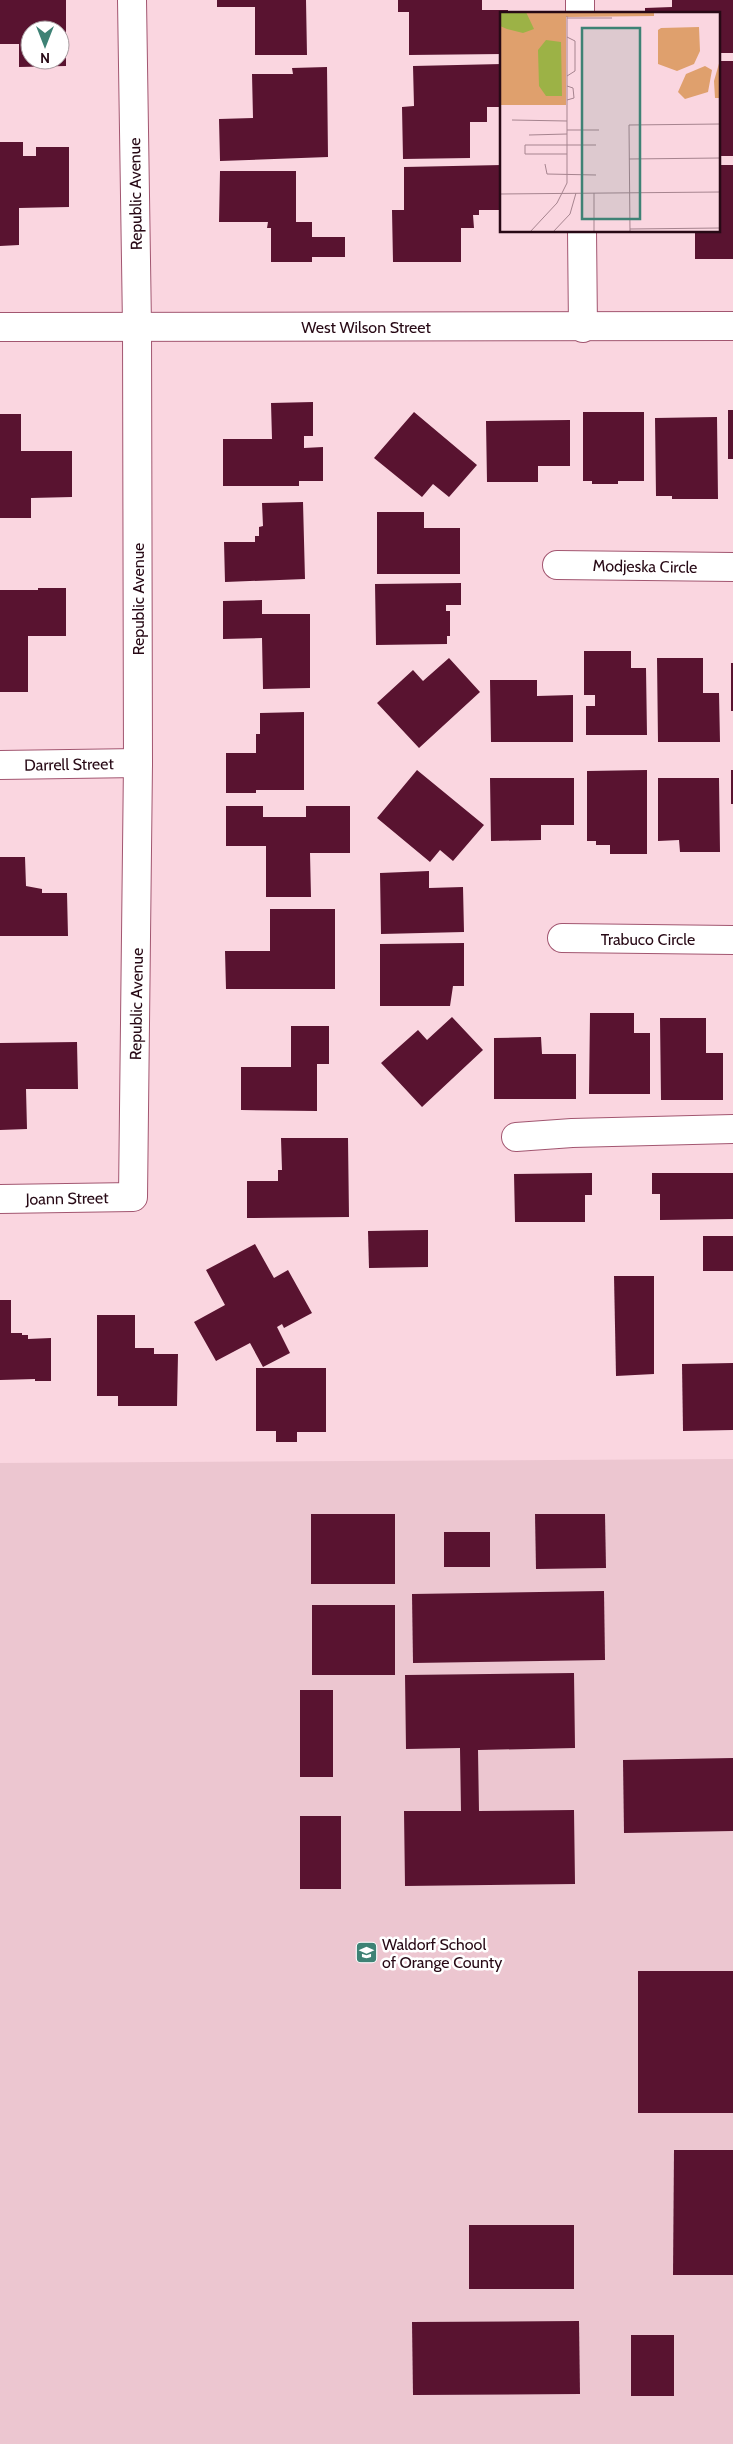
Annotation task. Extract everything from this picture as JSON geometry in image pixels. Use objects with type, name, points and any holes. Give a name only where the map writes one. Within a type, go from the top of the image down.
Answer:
[{"type":"street","name":"Republic Avenue","points":[[132,0],[137,326],[138,763],[133,1197]]},
{"type":"street","points":[[582,232],[583,328]]},
{"type":"street","name":"West Wilson Street","points":[[0,327],[583,328],[733,326]]},
{"type":"street","name":"Modjeska Circle","points":[[557,565],[733,567]]},
{"type":"street","name":"Darrell Street","points":[[0,765],[138,763]]},
{"type":"street","name":"Trabuco Circle","points":[[562,938],[733,940]]},
{"type":"street","points":[[516,1137],[661,1130],[733,1129]]},
{"type":"street","name":"Joann Street","points":[[0,1200],[133,1197]]},
{"type":"shaded area","name":"Waldorf School of Orange County","points":[[733,1459],[733,2444],[0,2444],[0,1463]]},
{"type":"building","points":[[0,0],[66,0],[66,20],[20,20],[20,67],[19,44],[0,44]]},
{"type":"building","points":[[217,0],[306,0],[307,55],[255,55],[255,7],[217,7]]},
{"type":"building","points":[[398,0],[482,0],[482,10],[508,10],[508,12],[500,12],[500,54],[409,55],[409,12],[398,12]]},
{"type":"building","points":[[672,0],[733,0],[733,53],[720,53],[720,12],[645,12],[645,8],[672,7]]},
{"type":"building","points":[[720,61],[733,61],[733,156],[720,156]]},
{"type":"building","points":[[500,64],[500,107],[487,107],[487,122],[470,122],[470,158],[403,159],[402,107],[414,106],[413,66]]},
{"type":"building","points":[[327,67],[328,157],[220,161],[219,119],[253,118],[252,74],[293,74],[292,68]]},
{"type":"building","points":[[0,142],[23,142],[23,156],[36,156],[36,147],[69,147],[69,207],[19,208],[19,245],[0,246]]},
{"type":"building","points":[[500,165],[500,210],[479,210],[479,215],[473,215],[474,228],[461,228],[461,262],[393,262],[392,210],[404,210],[404,167]]},
{"type":"building","points":[[720,165],[733,165],[733,259],[695,259],[695,232],[720,232]]},
{"type":"building","points":[[220,171],[296,171],[296,222],[312,222],[312,237],[345,237],[345,257],[312,257],[312,262],[271,262],[271,228],[267,228],[268,222],[219,222]]},
{"type":"building","points":[[313,402],[313,436],[304,436],[304,448],[323,447],[323,481],[299,481],[299,486],[223,486],[223,439],[272,439],[271,403]]},
{"type":"building","points":[[728,410],[733,410],[733,459],[728,459]]},
{"type":"building","points":[[414,412],[477,465],[449,497],[433,484],[422,497],[374,458]]},
{"type":"building","points":[[583,412],[644,412],[644,481],[592,484],[592,481],[583,481]]},
{"type":"building","points":[[0,414],[21,414],[21,451],[72,451],[72,497],[31,498],[31,518],[0,518]]},
{"type":"building","points":[[717,417],[718,499],[672,499],[672,496],[656,496],[655,418]]},
{"type":"building","points":[[570,420],[570,466],[538,466],[538,482],[487,482],[486,421]]},
{"type":"building","points":[[303,502],[305,579],[225,582],[224,542],[255,542],[255,536],[259,536],[259,527],[263,526],[262,503]]},
{"type":"building","points":[[377,512],[424,512],[424,528],[460,528],[460,574],[377,574]]},
{"type":"building","points":[[461,583],[461,605],[446,605],[446,611],[450,611],[450,636],[447,636],[447,644],[376,645],[375,584]]},
{"type":"building","points":[[38,588],[66,588],[66,636],[28,636],[28,692],[0,692],[0,590],[38,590]]},
{"type":"building","points":[[262,600],[262,614],[310,614],[310,688],[263,689],[262,638],[223,639],[223,601]]},
{"type":"building","points":[[584,651],[631,651],[631,668],[646,668],[647,735],[586,735],[586,706],[595,706],[595,695],[584,695]]},
{"type":"building","points":[[449,658],[480,692],[419,748],[377,703],[413,670],[423,681]]},
{"type":"building","points":[[657,658],[703,658],[703,693],[719,693],[720,742],[658,742]]},
{"type":"building","points":[[731,663],[733,663],[733,711],[731,711]]},
{"type":"building","points":[[490,680],[537,680],[537,696],[573,695],[573,742],[491,742]]},
{"type":"building","points":[[304,712],[304,790],[256,790],[256,793],[226,793],[226,753],[256,753],[256,734],[260,734],[260,713]]},
{"type":"building","points":[[417,770],[484,825],[453,861],[440,850],[430,862],[377,818]]},
{"type":"building","points":[[647,770],[647,854],[610,854],[610,845],[596,845],[596,841],[587,841],[587,771]]},
{"type":"building","points":[[731,770],[733,770],[733,804],[731,804]]},
{"type":"building","points":[[490,778],[574,778],[574,825],[541,825],[541,840],[491,841]]},
{"type":"building","points":[[658,778],[719,778],[720,852],[680,852],[679,840],[658,841]]},
{"type":"building","points":[[226,806],[263,806],[263,817],[306,817],[306,806],[350,806],[350,853],[310,853],[311,897],[266,897],[266,846],[226,846]]},
{"type":"building","points":[[0,857],[25,857],[26,886],[42,889],[42,893],[67,893],[68,936],[0,936]]},
{"type":"building","points":[[429,871],[429,888],[463,887],[464,932],[381,934],[380,873]]},
{"type":"building","points":[[270,909],[335,909],[335,989],[226,989],[225,951],[270,951]]},
{"type":"building","points":[[464,943],[464,986],[453,986],[450,1006],[380,1006],[380,944]]},
{"type":"building","points":[[590,1013],[634,1013],[634,1033],[650,1033],[650,1094],[589,1094]]},
{"type":"building","points":[[452,1017],[483,1050],[422,1107],[381,1063],[418,1030],[427,1040]]},
{"type":"building","points":[[660,1018],[706,1018],[706,1053],[723,1053],[723,1100],[661,1100]]},
{"type":"building","points":[[291,1026],[329,1026],[329,1064],[317,1064],[317,1111],[241,1110],[241,1067],[291,1067]]},
{"type":"building","points":[[541,1037],[542,1054],[576,1054],[576,1099],[494,1099],[494,1038]]},
{"type":"building","points":[[77,1042],[78,1089],[26,1089],[27,1129],[0,1130],[0,1043]]},
{"type":"building","points":[[281,1138],[348,1138],[349,1217],[247,1218],[247,1181],[278,1181],[278,1170],[282,1170]]},
{"type":"building","points":[[592,1173],[592,1195],[585,1195],[585,1222],[515,1222],[514,1174]]},
{"type":"building","points":[[652,1173],[733,1173],[733,1219],[660,1220],[660,1194],[652,1194]]},
{"type":"building","points":[[428,1230],[428,1267],[369,1268],[368,1231]]},
{"type":"building","points":[[703,1236],[733,1236],[733,1271],[703,1271]]},
{"type":"building","points":[[255,1244],[274,1278],[288,1270],[312,1313],[284,1328],[282,1324],[277,1327],[290,1353],[263,1367],[250,1343],[216,1361],[194,1322],[225,1305],[206,1270]]},
{"type":"building","points":[[614,1276],[654,1276],[654,1374],[616,1376]]},
{"type":"building","points":[[0,1300],[11,1300],[11,1333],[28,1335],[28,1339],[51,1338],[51,1381],[35,1381],[35,1379],[0,1380]]},
{"type":"building","points":[[97,1315],[135,1315],[135,1348],[154,1348],[154,1354],[178,1354],[177,1406],[118,1406],[118,1396],[97,1396]]},
{"type":"building","points":[[733,1363],[733,1430],[683,1431],[682,1364]]},
{"type":"building","points":[[256,1368],[326,1368],[326,1432],[297,1432],[297,1442],[276,1442],[276,1431],[256,1431]]},
{"type":"building","points":[[311,1514],[395,1514],[395,1584],[311,1584]]},
{"type":"building","points":[[535,1514],[605,1514],[606,1568],[536,1569]]},
{"type":"building","points":[[444,1532],[490,1532],[490,1567],[444,1567]]},
{"type":"building","points":[[604,1591],[605,1660],[413,1663],[412,1594]]},
{"type":"building","points":[[312,1605],[395,1605],[395,1675],[312,1675]]},
{"type":"building","points":[[574,1673],[575,1748],[478,1750],[479,1811],[574,1810],[575,1884],[405,1886],[404,1811],[461,1811],[460,1748],[406,1749],[405,1675]]},
{"type":"building","points":[[300,1690],[333,1690],[333,1777],[300,1777]]},
{"type":"building","points":[[733,1758],[733,1831],[624,1833],[623,1760]]},
{"type":"building","points":[[300,1816],[341,1816],[341,1889],[300,1889]]},
{"type":"building","points":[[638,1971],[733,1971],[733,2113],[638,2113]]},
{"type":"building","points":[[674,2150],[733,2150],[733,2275],[673,2275]]},
{"type":"building","points":[[469,2225],[574,2225],[574,2289],[469,2289]]},
{"type":"building","points":[[579,2321],[580,2394],[413,2395],[412,2322]]},
{"type":"building","points":[[631,2335],[674,2335],[674,2396],[631,2396]]},
{"type":"place","name":"Waldorf School of Orange County","points":[[366,1953]]}]
